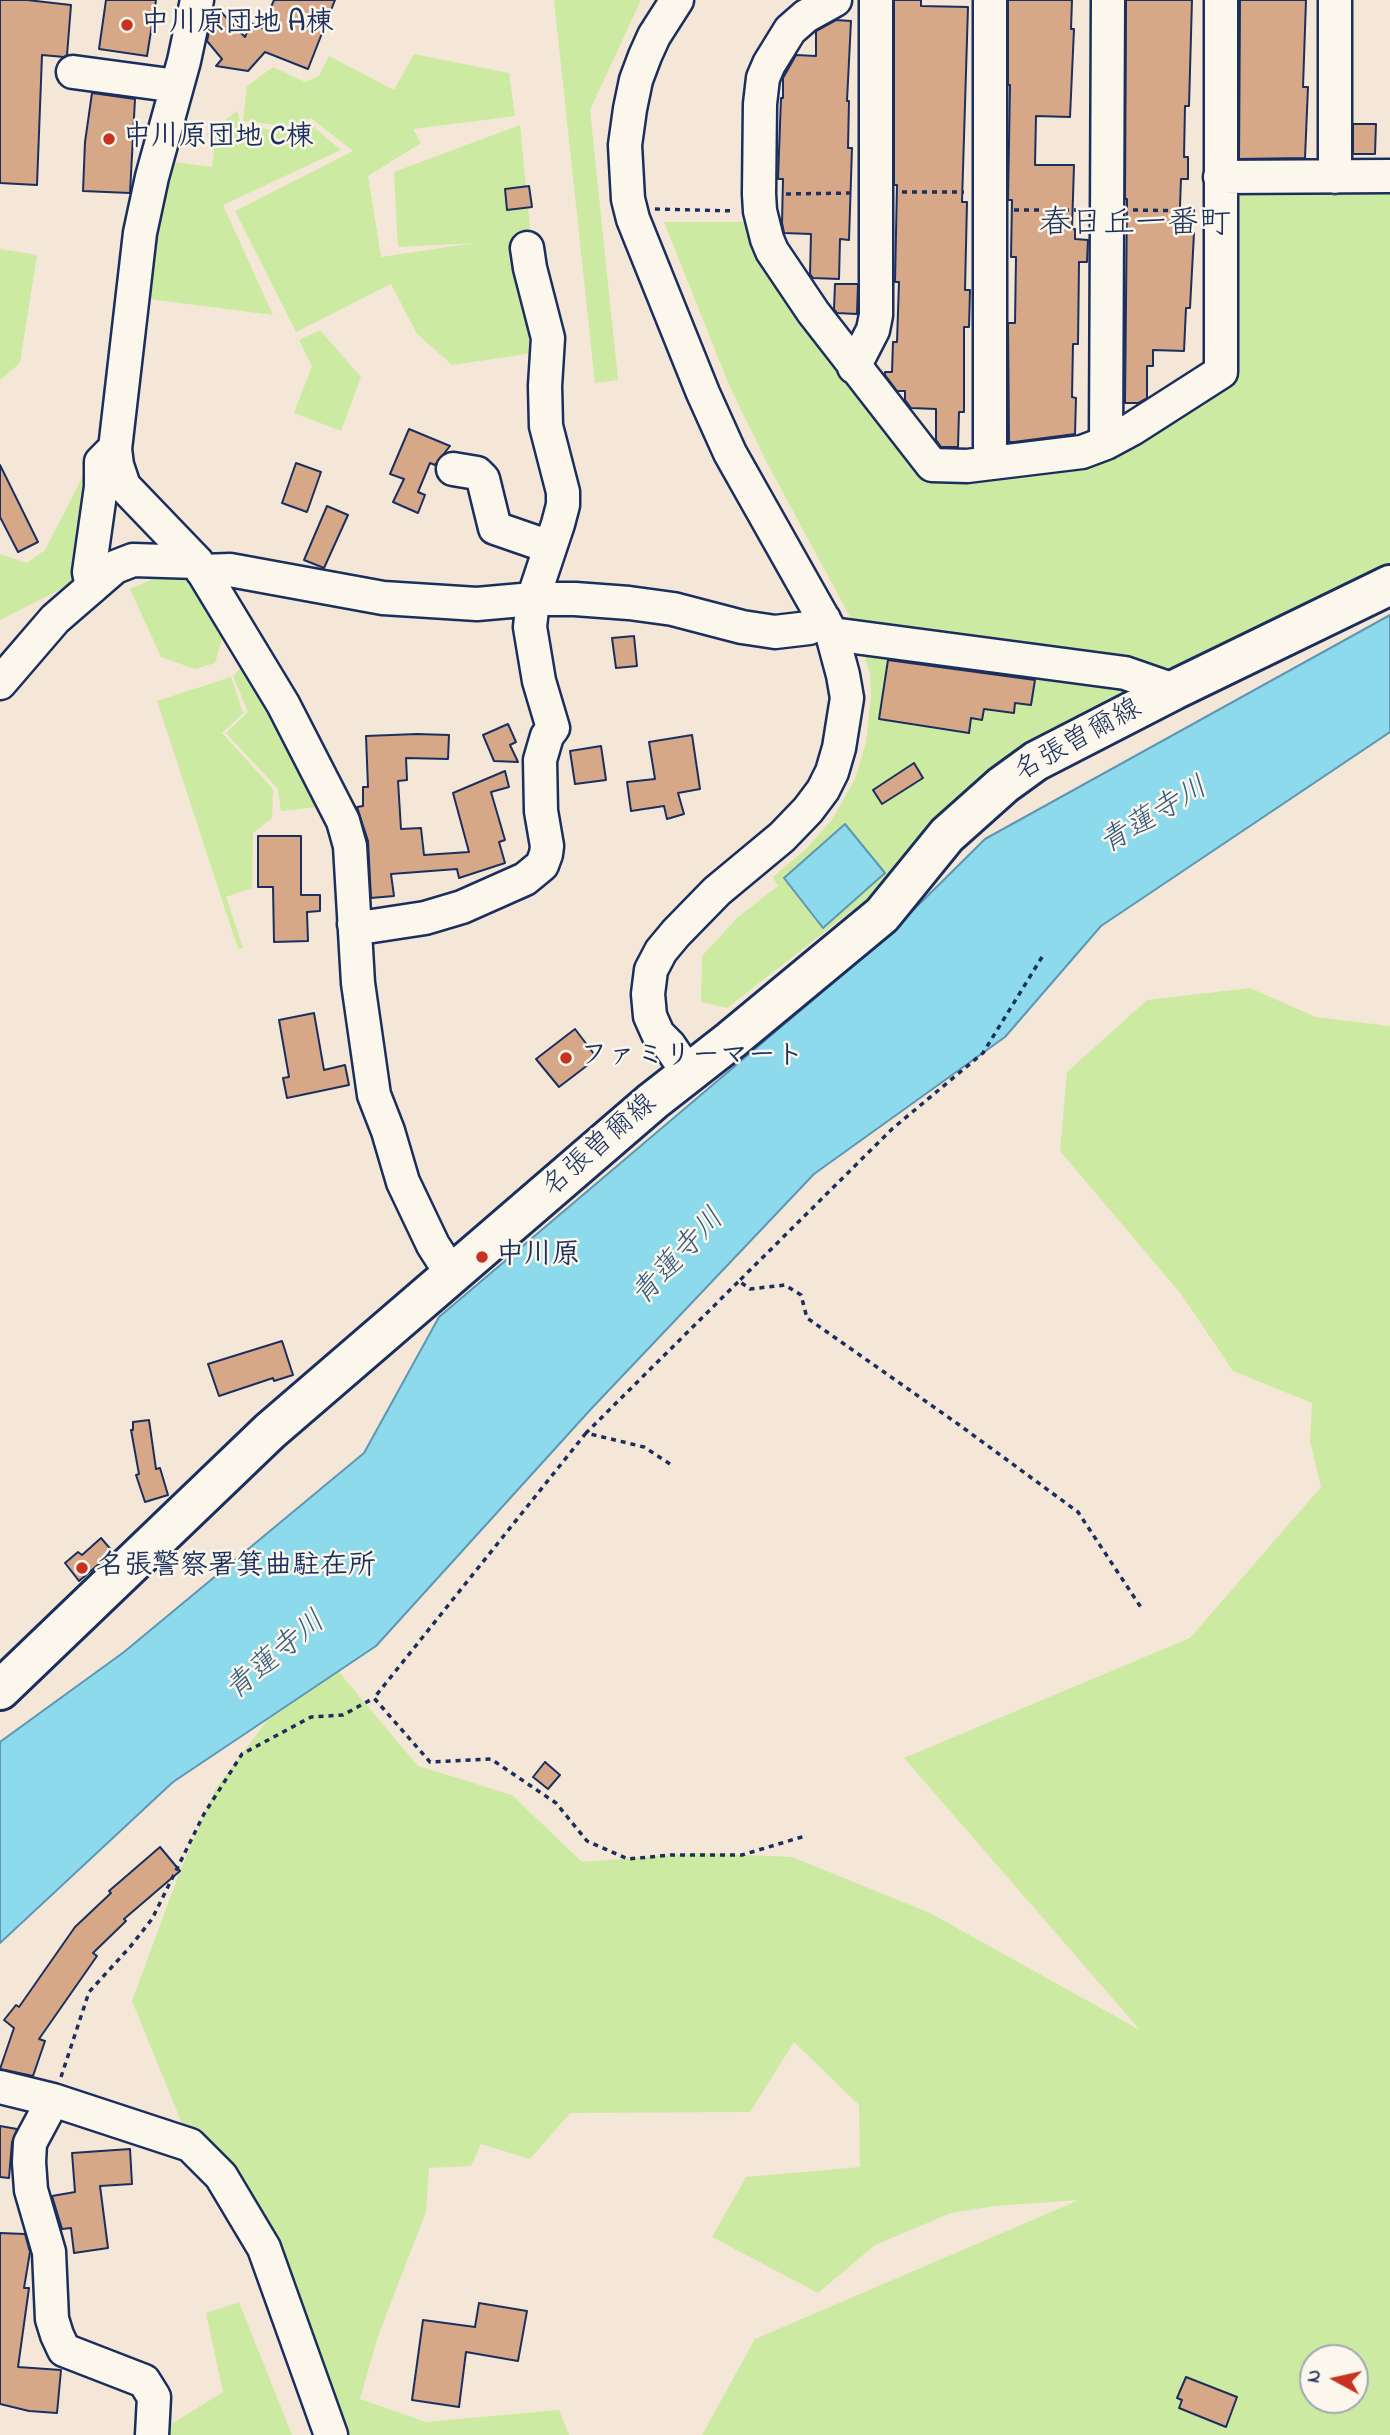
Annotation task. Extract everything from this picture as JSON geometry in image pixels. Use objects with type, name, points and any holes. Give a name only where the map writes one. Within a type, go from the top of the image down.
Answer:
[{"type":"main road","name":"名張曽爾線","points":[[0,1690],[270,1431],[451,1273],[688,1073],[732,1040],[882,915],[947,835],[1003,785],[1036,761],[1174,690],[1390,585]]},
{"type":"street","points":[[197,0],[140,233],[115,449],[117,465],[124,486],[143,508],[179,541],[199,567],[283,704],[343,821],[350,846],[358,983],[374,1095],[388,1130],[403,1182],[433,1245],[451,1273]]},
{"type":"street","points":[[677,0],[654,36],[645,56],[636,80],[630,109],[625,145],[628,198],[633,219],[730,453],[828,627],[847,698],[839,748],[823,790],[782,837],[717,891],[676,933],[661,951],[651,971],[648,994],[650,1016],[659,1034],[688,1073]]},
{"type":"street","points":[[835,0],[806,16],[790,30],[763,78],[760,104],[760,203],[772,251],[854,367],[932,465],[967,466],[1082,452],[1132,429],[1221,372],[1221,0]]},
{"type":"street","points":[[854,367],[870,338],[876,314],[876,0]]},
{"type":"street","points":[[990,0],[990,462]]},
{"type":"street","points":[[1106,443],[1108,0]]},
{"type":"street","points":[[1335,0],[1335,177]]},
{"type":"street","points":[[74,72],[177,86]]},
{"type":"street","points":[[1220,177],[1390,176]]},
{"type":"street","points":[[354,924],[366,927],[433,916],[502,890],[536,872],[542,865],[547,846],[541,811],[540,760],[552,728],[539,681],[530,627],[533,599],[563,505],[563,492],[546,426],[548,338],[527,248]]},
{"type":"street","points":[[92,587],[89,572],[101,487],[101,462],[115,449]]},
{"type":"street","points":[[453,469],[477,473],[484,479],[495,528],[550,547]]},
{"type":"street","points":[[0,683],[55,618],[115,567],[134,560],[230,570],[383,598],[477,604],[533,599],[575,599],[673,609],[742,627],[775,632],[828,627],[1125,673],[1174,690]]},
{"type":"street","points":[[0,2087],[53,2100],[190,2145],[221,2176],[264,2248],[331,2435]]},
{"type":"street","points":[[53,2100],[30,2143],[29,2162],[31,2190],[49,2252],[52,2319],[64,2350],[144,2381],[154,2397],[152,2435]]},
{"type":"path","points":[[649,209],[760,203],[878,192],[1107,210],[1221,211]]},
{"type":"path","points":[[53,2100],[89,1992],[152,1919],[204,1814],[242,1754],[311,1717],[343,1715],[374,1698],[586,1433],[892,1129],[983,1053],[1042,957]]},
{"type":"path","points":[[739,1281],[750,1290],[785,1285],[801,1295],[807,1318],[1078,1512],[1142,1609]]},
{"type":"path","points":[[586,1433],[644,1447],[670,1464]]},
{"type":"path","points":[[374,1698],[430,1762],[491,1759],[556,1803],[587,1841],[628,1859],[671,1855],[742,1855],[805,1836]]},
{"type":"green space","points":[[554,0],[641,0],[590,110],[618,380],[595,383]]},
{"type":"green space","points":[[414,54],[509,73],[515,116],[413,129],[421,143],[368,176],[381,257],[474,243],[398,247],[394,172],[520,125],[531,238],[547,351],[452,365],[417,334],[391,284],[296,332],[235,211],[353,151],[311,118],[287,126],[243,121],[247,86],[273,67],[305,82],[319,76],[329,56],[394,90]]},
{"type":"green space","points":[[237,111],[241,124],[286,133],[310,124],[341,150],[223,205],[273,315],[149,299],[167,161],[212,167],[214,152],[207,134]]},
{"type":"green space","points":[[1240,186],[1390,186],[1390,570],[1242,640],[886,884],[727,1008],[701,1002],[702,956],[738,917],[778,886],[773,877],[806,849],[831,821],[855,779],[866,742],[871,695],[870,674],[856,628],[766,461],[729,385],[664,222],[753,222],[928,477],[1087,460],[1228,381],[1231,198]]},
{"type":"green space","points":[[0,249],[37,255],[20,363],[0,380]]},
{"type":"green space","points":[[320,330],[361,377],[341,431],[294,413],[312,366],[299,340]]},
{"type":"green space","points":[[88,466],[81,579],[0,620],[0,554],[27,563],[45,550]]},
{"type":"green space","points":[[195,560],[225,628],[215,663],[195,669],[161,657],[130,589]]},
{"type":"green space","points":[[249,659],[325,806],[281,811],[278,789],[226,733],[248,712],[233,676]]},
{"type":"green space","points":[[231,677],[243,713],[222,733],[273,789],[272,818],[253,833],[252,888],[226,897],[243,948],[238,949],[157,701]]},
{"type":"green space","points":[[1250,988],[1316,1017],[1390,1026],[1390,2435],[702,2435],[755,2339],[1079,2200],[994,2206],[951,2213],[875,2245],[818,2293],[712,2237],[746,2177],[860,2167],[859,2105],[794,2042],[750,2112],[570,2113],[530,2159],[481,2144],[471,2166],[429,2168],[426,2212],[378,2336],[360,2399],[426,2422],[559,2410],[569,2435],[345,2435],[264,2248],[181,2121],[132,2001],[180,1871],[216,1788],[270,1717],[338,1671],[418,1766],[512,1795],[582,1862],[700,1853],[792,1857],[930,1913],[1140,2030],[904,1758],[1190,1638],[1321,1487],[1310,1441],[1312,1403],[1233,1371],[1181,1294],[1060,1151],[1067,1072],[1147,1000]]},
{"type":"green space","points":[[239,2302],[292,2435],[154,2435],[223,2392],[206,2313]]},
{"type":"water","name":"青蓮寺川","points":[[1390,615],[1390,732],[1101,926],[1005,1037],[814,1174],[591,1409],[376,1646],[173,1782],[0,1943],[0,1742],[124,1652],[364,1453],[439,1317],[880,943],[985,839]]},
{"type":"water","points":[[845,824],[885,873],[823,928],[784,878]]},
{"type":"building","points":[[0,0],[71,5],[67,55],[42,55],[37,185],[0,183]]},
{"type":"building","name":"中川原団地 A棟","points":[[106,0],[156,0],[147,56],[99,49]]},
{"type":"building","points":[[274,0],[335,0],[308,69],[265,52],[248,71],[216,66],[222,59],[207,41],[212,18],[220,11],[245,37],[251,23],[262,28]]},
{"type":"building","points":[[894,0],[921,0],[921,6],[968,7],[962,202],[967,202],[965,290],[970,290],[969,327],[964,327],[964,412],[959,412],[958,447],[941,447],[936,440],[936,409],[911,408],[905,400],[905,391],[897,391],[885,375],[885,372],[892,372],[893,342],[897,342],[899,282],[895,282],[897,185],[894,185]]},
{"type":"building","points":[[1008,0],[1072,0],[1071,29],[1074,29],[1070,117],[1036,116],[1035,165],[1074,165],[1072,229],[1075,229],[1075,239],[1088,240],[1087,262],[1079,262],[1078,344],[1073,344],[1072,397],[1076,398],[1075,434],[1014,442],[1009,442],[1008,323],[1015,323],[1016,257],[1011,257],[1012,200],[1008,200]]},
{"type":"building","points":[[1126,0],[1192,0],[1189,106],[1185,106],[1184,157],[1188,157],[1188,179],[1181,179],[1179,232],[1194,233],[1190,308],[1186,308],[1184,351],[1153,350],[1153,366],[1147,366],[1147,398],[1138,403],[1125,403]]},
{"type":"building","points":[[1240,0],[1306,0],[1303,87],[1308,87],[1305,158],[1239,159]]},
{"type":"building","points":[[836,20],[851,21],[847,101],[848,148],[852,148],[849,240],[840,239],[839,279],[813,278],[810,274],[811,234],[784,233],[782,223],[783,179],[778,179],[781,98],[783,78],[796,55],[816,56],[816,31]]},
{"type":"building","name":"中川原団地 C棟","points":[[92,93],[135,99],[130,193],[83,191],[85,142]]},
{"type":"building","points":[[1353,124],[1376,124],[1375,154],[1353,154]]},
{"type":"building","points":[[529,186],[532,207],[507,210],[505,189]]},
{"type":"building","points":[[835,284],[858,284],[857,314],[837,313],[834,309]]},
{"type":"building","points":[[409,429],[450,446],[435,465],[430,463],[418,492],[425,495],[418,513],[393,502],[404,479],[390,474]]},
{"type":"building","points":[[296,463],[321,472],[307,512],[282,503]]},
{"type":"building","points":[[0,465],[38,542],[18,552],[0,517]]},
{"type":"building","points":[[327,506],[348,515],[324,568],[304,560]]},
{"type":"building","points":[[634,636],[637,666],[616,668],[612,638]]},
{"type":"building","points":[[888,660],[1035,680],[1031,705],[1015,703],[1014,713],[984,709],[982,720],[971,718],[969,733],[879,719]]},
{"type":"building","points":[[508,724],[516,742],[510,745],[518,762],[494,761],[483,735]]},
{"type":"building","points":[[449,735],[448,759],[406,758],[407,780],[398,781],[401,829],[421,828],[424,855],[469,852],[453,793],[505,771],[509,787],[491,792],[505,840],[499,842],[505,863],[459,878],[457,869],[391,874],[394,896],[371,898],[368,841],[357,807],[363,806],[363,787],[368,787],[366,736]]},
{"type":"building","points":[[692,735],[700,789],[678,793],[684,814],[667,819],[664,806],[631,811],[627,782],[655,779],[649,742]]},
{"type":"building","points":[[601,746],[606,780],[575,784],[570,751]]},
{"type":"building","points":[[914,763],[923,778],[882,804],[873,790]]},
{"type":"building","points":[[258,836],[301,836],[301,895],[320,895],[320,911],[307,912],[308,941],[274,942],[273,887],[258,887]]},
{"type":"building","points":[[314,1013],[324,1070],[345,1065],[349,1085],[287,1098],[283,1078],[289,1077],[279,1020]]},
{"type":"building","name":"ファミリーマート","points":[[575,1029],[597,1058],[559,1087],[536,1059]]},
{"type":"building","points":[[282,1341],[293,1375],[274,1381],[273,1378],[219,1396],[208,1364]]},
{"type":"building","points":[[149,1420],[156,1469],[160,1468],[168,1495],[145,1502],[136,1475],[139,1474],[131,1430],[133,1422]]},
{"type":"building","points":[[101,1538],[113,1552],[79,1581],[65,1563],[78,1552],[82,1555]]},
{"type":"building","points":[[545,1762],[560,1775],[548,1789],[533,1777]]},
{"type":"building","points":[[160,1847],[180,1871],[124,1919],[126,1921],[93,1953],[97,1956],[39,2039],[45,2041],[33,2076],[0,2069],[14,2028],[4,2020],[16,2005],[19,2007],[75,1927],[111,1893],[109,1891]]},
{"type":"building","points":[[0,2126],[17,2129],[12,2142],[9,2178],[0,2177]]},
{"type":"building","points":[[130,2149],[132,2184],[100,2186],[108,2248],[74,2253],[71,2228],[62,2229],[52,2196],[75,2192],[72,2153]]},
{"type":"building","points":[[0,2233],[25,2234],[30,2252],[24,2288],[29,2288],[18,2367],[61,2370],[57,2413],[29,2411],[0,2404]]},
{"type":"building","points":[[479,2303],[527,2311],[518,2361],[466,2352],[459,2407],[412,2400],[423,2320],[475,2327]]},
{"type":"building","points":[[1186,2377],[1237,2397],[1226,2427],[1179,2408],[1182,2400],[1177,2398]]},
{"type":"place","name":"中川原団地 A棟","points":[[127,25]]},
{"type":"place","name":"中川原団地 C棟","points":[[109,139]]},
{"type":"place","name":"ファミリーマート","points":[[566,1058]]},
{"type":"place","name":"中川原","points":[[482,1257]]},
{"type":"place","name":"名張警察署箕曲駐在所","points":[[82,1568]]},
{"type":"district","name":"春日丘一番町","points":[[1135,227]]}]
